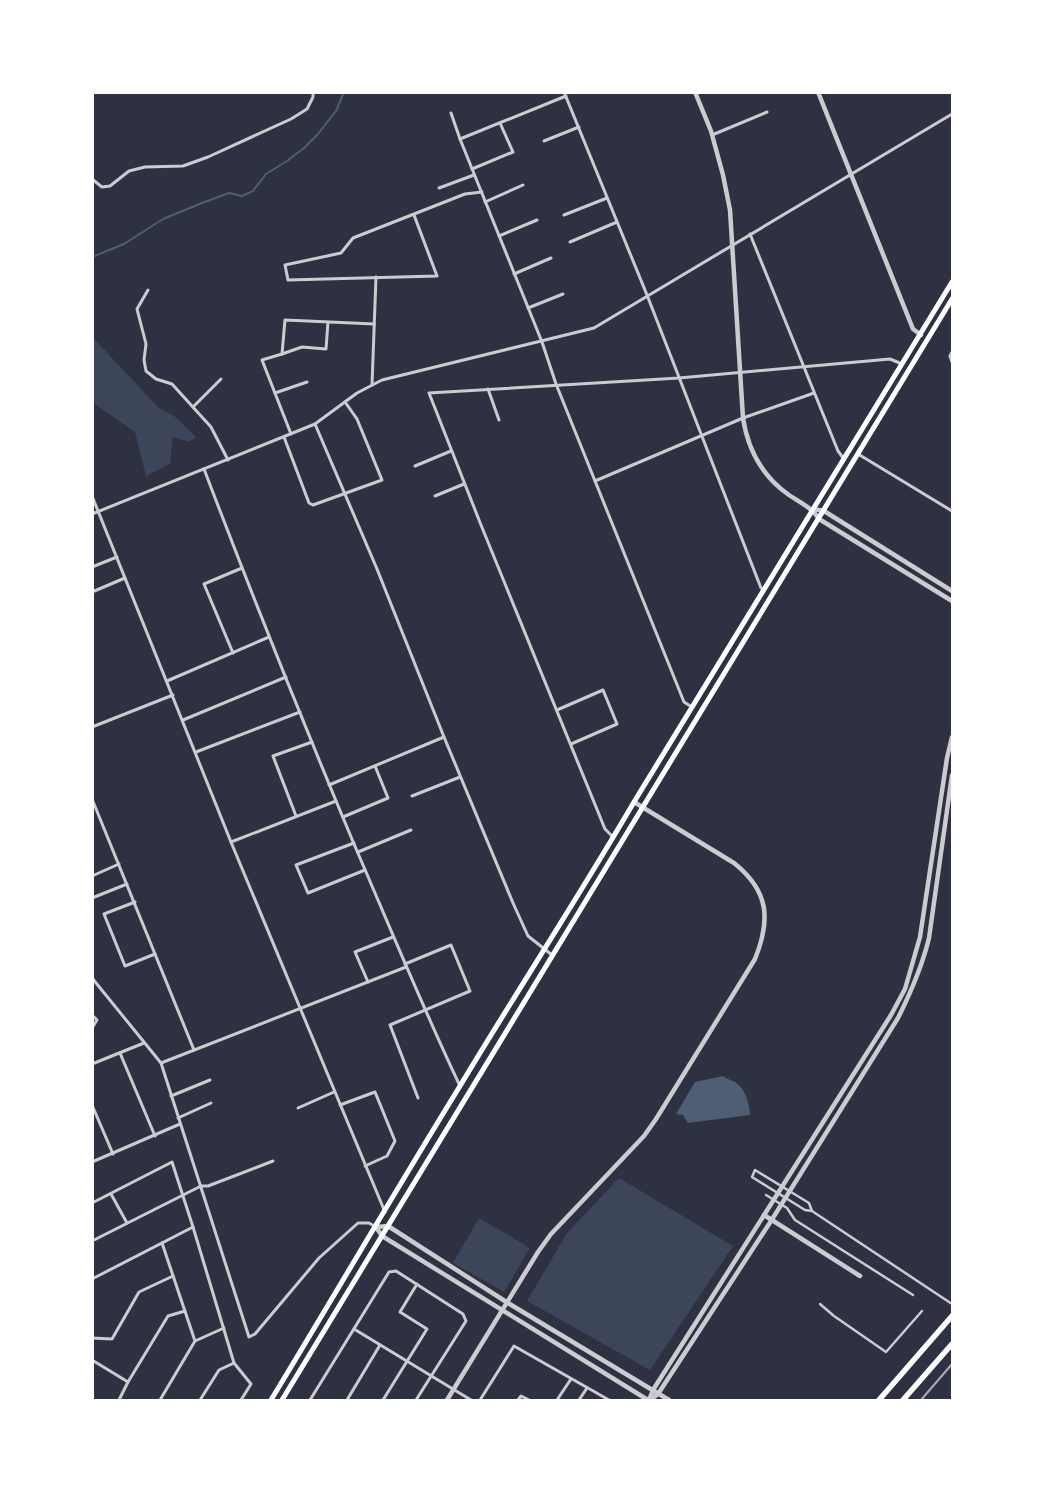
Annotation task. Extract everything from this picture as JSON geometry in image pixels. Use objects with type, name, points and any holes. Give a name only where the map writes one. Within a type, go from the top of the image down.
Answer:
[{"type":"highway","points":[[879,1400],[952,1316]]},
{"type":"highway","points":[[903,1400],[952,1344]]},
{"type":"main road","points":[[270,1400],[952,282]]},
{"type":"main road","points":[[282,1400],[952,299]]},
{"type":"street","points":[[92,179],[102,186],[110,186],[128,171],[145,167],[183,166],[208,157],[291,119],[307,109],[313,97],[313,92]]},
{"type":"street","points":[[695,92],[712,135],[730,210],[743,418],[748,442],[761,468],[776,485],[813,510],[819,518],[952,601]]},
{"type":"street","points":[[818,92],[913,329],[920,335]]},
{"type":"street","points":[[460,139],[565,94],[647,296],[700,436],[761,588],[764,590]]},
{"type":"street","points":[[712,135],[767,112]]},
{"type":"street","points":[[451,113],[542,342],[556,384],[684,702],[692,707]]},
{"type":"street","points":[[92,514],[315,424],[345,402],[382,380],[594,328],[952,114]]},
{"type":"street","points":[[472,169],[513,152],[500,123]]},
{"type":"street","points":[[544,141],[579,127]]},
{"type":"street","points":[[439,188],[474,174]]},
{"type":"street","points":[[485,202],[523,185]]},
{"type":"street","points":[[414,215],[437,276],[288,280],[285,265],[341,253],[353,238],[465,194],[482,192]]},
{"type":"street","points":[[564,215],[607,198]]},
{"type":"street","points":[[499,236],[537,220]]},
{"type":"street","points":[[570,242],[617,222]]},
{"type":"street","points":[[750,234],[838,451],[844,459]]},
{"type":"street","points":[[514,274],[551,258]]},
{"type":"street","points":[[372,385],[376,277]]},
{"type":"street","points":[[148,290],[137,309],[146,344],[144,360],[146,371],[156,379],[172,384],[211,427],[228,460]]},
{"type":"street","points":[[528,308],[563,294]]},
{"type":"street","points":[[282,354],[284,320],[374,324]]},
{"type":"street","points":[[291,434],[262,360],[302,347],[326,349],[328,322]]},
{"type":"street","points":[[952,352],[950,356],[952,362]]},
{"type":"street","points":[[613,837],[605,829],[464,484],[429,393],[678,378],[804,365],[890,359],[902,364]]},
{"type":"street","points":[[193,407],[221,380]]},
{"type":"street","points":[[275,393],[307,382]]},
{"type":"street","points":[[488,389],[499,420]]},
{"type":"street","points":[[595,481],[743,418],[814,393]]},
{"type":"street","points":[[284,437],[309,503],[313,505],[382,480],[357,419],[345,402]]},
{"type":"street","points":[[315,424],[377,569],[460,777],[528,936],[552,955]]},
{"type":"street","points":[[415,466],[452,451]]},
{"type":"street","points":[[858,454],[952,511]]},
{"type":"street","points":[[204,469],[269,637],[336,801],[424,1011],[460,1086]]},
{"type":"street","points":[[435,496],[464,484]]},
{"type":"street","points":[[92,496],[231,842],[385,1212]]},
{"type":"street","points":[[813,510],[824,511],[952,591]]},
{"type":"street","points":[[92,567],[117,557]]},
{"type":"street","points":[[232,653],[204,584],[242,568]]},
{"type":"street","points":[[92,592],[125,578]]},
{"type":"street","points":[[167,681],[269,637]]},
{"type":"street","points":[[183,720],[286,677]]},
{"type":"street","points":[[557,710],[603,690],[618,724],[571,744]]},
{"type":"street","points":[[92,727],[173,695]]},
{"type":"street","points":[[196,752],[300,712]]},
{"type":"street","points":[[649,1400],[653,1390],[891,1015],[905,989],[920,937],[947,758],[952,737]]},
{"type":"street","points":[[329,784],[444,738]]},
{"type":"street","points":[[296,816],[273,756],[312,742]]},
{"type":"street","points":[[343,817],[388,798],[374,766]]},
{"type":"street","points":[[649,1400],[658,1394],[782,1204],[898,1018],[914,985],[923,962],[929,938],[952,775]]},
{"type":"street","points":[[412,796],[460,777]]},
{"type":"street","points":[[92,799],[194,1050]]},
{"type":"street","points":[[231,842],[336,801]]},
{"type":"street","points":[[447,1400],[551,1234],[648,1130],[755,959],[763,938],[765,916],[762,900],[755,884],[746,873],[734,863],[634,802]]},
{"type":"street","points":[[358,852],[411,830]]},
{"type":"street","points":[[354,842],[296,865],[308,893],[365,870]]},
{"type":"street","points":[[92,876],[119,864]]},
{"type":"street","points":[[92,898],[127,884]]},
{"type":"street","points":[[134,902],[104,914],[125,966],[155,954]]},
{"type":"street","points":[[368,982],[355,952],[393,937]]},
{"type":"street","points":[[161,1063],[300,1010],[451,945],[470,991],[390,1025],[418,1098]]},
{"type":"street","points":[[92,978],[161,1063],[249,1337],[255,1334],[319,1258],[358,1223],[369,1223],[376,1227],[382,1236],[649,1400]]},
{"type":"street","points":[[92,1015],[97,1020],[92,1028]]},
{"type":"street","points":[[92,1064],[144,1043]]},
{"type":"street","points":[[120,1052],[155,1136]]},
{"type":"street","points":[[171,1096],[210,1080]]},
{"type":"street","points":[[298,1108],[334,1092]]},
{"type":"street","points":[[340,1105],[375,1092],[395,1141],[387,1156],[365,1166]]},
{"type":"street","points":[[178,1118],[211,1103]]},
{"type":"street","points":[[92,1105],[113,1154]]},
{"type":"street","points":[[92,1162],[180,1124]]},
{"type":"street","points":[[92,1240],[182,1194],[273,1161]]},
{"type":"street","points":[[92,1203],[172,1162],[234,1363],[251,1384],[241,1400]]},
{"type":"street","points":[[812,1211],[810,1203],[756,1170],[752,1177],[805,1210],[812,1211],[952,1304]]},
{"type":"street","points":[[111,1194],[127,1223]]},
{"type":"street","points":[[766,1195],[787,1208],[795,1220],[913,1295]]},
{"type":"street","points":[[764,1215],[860,1276]]},
{"type":"street","points":[[376,1227],[388,1226],[508,1303],[670,1400]]},
{"type":"street","points":[[92,1279],[193,1227]]},
{"type":"street","points":[[162,1243],[196,1341]]},
{"type":"street","points":[[310,1400],[389,1272],[396,1271],[463,1314],[466,1321],[416,1400]]},
{"type":"street","points":[[92,1338],[112,1339],[139,1292],[173,1276]]},
{"type":"street","points":[[383,1400],[427,1329],[400,1312],[417,1284]]},
{"type":"street","points":[[820,1304],[886,1352],[922,1311]]},
{"type":"street","points":[[119,1400],[168,1316],[185,1311]]},
{"type":"street","points":[[160,1400],[196,1341],[224,1328]]},
{"type":"street","points":[[354,1329],[471,1400]]},
{"type":"street","points":[[347,1400],[380,1345]]},
{"type":"street","points":[[480,1400],[514,1346],[609,1400]]},
{"type":"street","points":[[92,1360],[128,1382]]},
{"type":"street","points":[[200,1400],[219,1370],[234,1363]]},
{"type":"street","points":[[557,1400],[571,1379]]},
{"type":"street","points":[[579,1400],[587,1388]]},
{"type":"street","points":[[518,1400],[521,1396],[528,1400]]},
{"type":"shaded area","points":[[93,338],[160,409],[173,415],[196,437],[189,442],[173,437],[170,464],[146,476],[135,432],[93,403]]},
{"type":"shaded area","points":[[723,1076],[742,1088],[748,1101],[750,1115],[688,1123],[683,1115],[676,1114],[695,1082]]},
{"type":"shaded area","points":[[619,1178],[733,1246],[650,1370],[527,1301],[567,1233]]},
{"type":"shaded area","points":[[479,1218],[530,1248],[504,1292],[453,1263]]},
{"type":"waterway","points":[[92,257],[124,244],[163,219],[202,203],[229,193],[242,196],[253,191],[266,174],[287,161],[317,135],[336,111],[344,92]]},
{"type":"railway","points":[[921,1400],[952,1364]]}]
